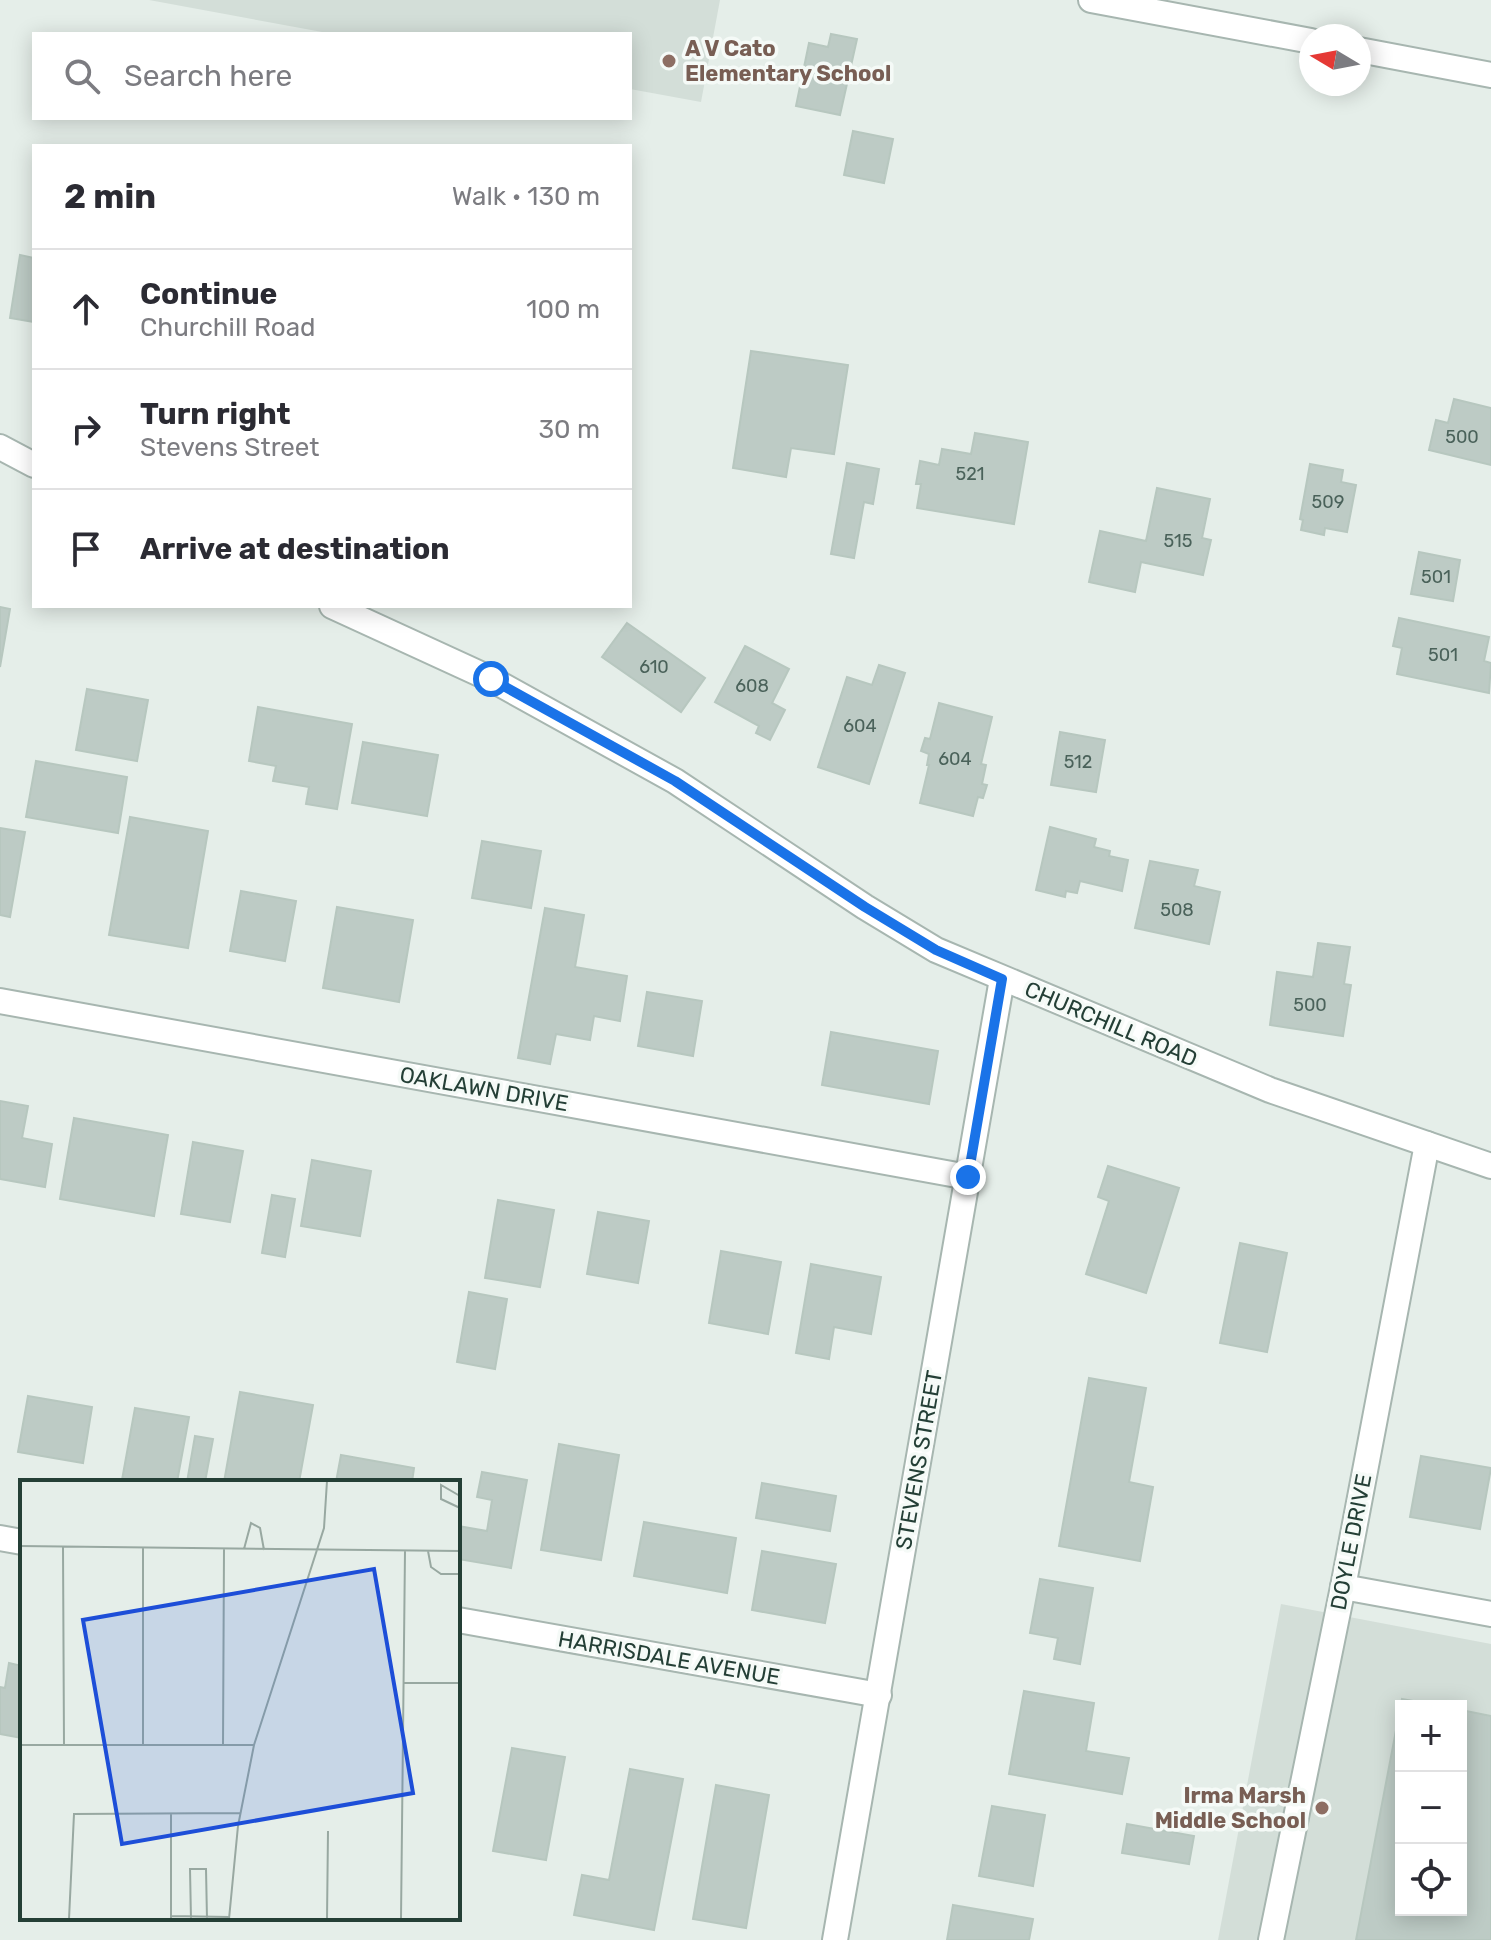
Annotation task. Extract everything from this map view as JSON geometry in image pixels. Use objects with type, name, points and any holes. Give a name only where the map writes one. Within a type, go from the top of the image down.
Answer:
[{"type":"street","points":[[1091,0],[1299,39]]},
{"type":"street","points":[[1371,52],[1491,75]]},
{"type":"street","points":[[0,447],[32,464]]},
{"type":"street","name":"CHURCHILL ROAD","points":[[336,608],[491,679],[675,781],[865,907],[936,950],[1270,1090],[1491,1166]]},
{"type":"street","name":"STEVENS STREET","points":[[835,1940],[1002,979]]},
{"type":"street","name":"OAKLAWN DRIVE","points":[[0,1001],[968,1177]]},
{"type":"street","name":"DOYLE DRIVE","points":[[1271,1940],[1343,1587],[1427,1144]]},
{"type":"street","points":[[0,1538],[20,1542]]},
{"type":"street","points":[[1343,1587],[1491,1614]]},
{"type":"street","name":"HARRISDALE AVENUE","points":[[460,1620],[879,1695]]},
{"type":"shaded area","name":"A V Cato Elementary School","points":[[149,0],[720,0],[701,102],[632,89],[632,32],[322,32]]},
{"type":"shaded area","name":"Irma Marsh Middle School","points":[[1281,1604],[1491,1644],[1491,1940],[1218,1940]]},
{"type":"building","points":[[831,34],[857,39],[840,115],[796,106],[809,43],[828,47]]},
{"type":"building","points":[[853,131],[893,139],[884,183],[844,175]]},
{"type":"building","points":[[20,255],[32,258],[32,322],[10,318]]},
{"type":"building","points":[[751,351],[848,365],[834,454],[791,448],[786,477],[733,468]]},
{"type":"building","points":[[1454,399],[1491,408],[1491,465],[1429,450],[1436,420],[1448,423]]},
{"type":"building","points":[[975,433],[1028,442],[1014,524],[917,508],[921,484],[916,484],[920,461],[939,465],[942,449],[971,454]]},
{"type":"building","points":[[847,463],[879,469],[873,504],[864,502],[854,558],[831,554]]},
{"type":"building","points":[[1310,464],[1343,470],[1341,482],[1356,485],[1347,532],[1325,528],[1324,535],[1301,530],[1303,520],[1300,519]]},
{"type":"building","points":[[1157,488],[1210,499],[1202,538],[1211,540],[1203,575],[1141,562],[1135,592],[1089,582],[1100,531],[1146,541]]},
{"type":"building","points":[[1419,552],[1460,560],[1453,601],[1411,594]]},
{"type":"building","points":[[0,607],[10,609],[0,667]]},
{"type":"building","points":[[1399,618],[1489,637],[1484,661],[1491,663],[1489,693],[1397,674],[1402,648],[1393,646]]},
{"type":"building","points":[[627,623],[705,678],[681,712],[602,657]]},
{"type":"building","points":[[745,646],[789,669],[772,703],[785,710],[770,740],[756,733],[759,726],[715,702]]},
{"type":"building","points":[[879,665],[905,673],[869,784],[818,767],[847,677],[872,685]]},
{"type":"building","points":[[87,689],[148,700],[137,761],[76,750]]},
{"type":"building","points":[[939,703],[992,717],[981,764],[986,765],[982,784],[987,785],[983,798],[978,797],[973,816],[920,803],[929,765],[929,754],[921,751],[925,738],[930,739]]},
{"type":"building","points":[[258,707],[352,724],[337,809],[306,804],[309,787],[273,781],[276,766],[249,761]]},
{"type":"building","points":[[1060,732],[1105,740],[1096,792],[1051,785]]},
{"type":"building","points":[[363,742],[438,755],[427,816],[352,803]]},
{"type":"building","points":[[36,761],[127,777],[118,833],[26,817]]},
{"type":"building","points":[[130,817],[208,831],[188,948],[109,935]]},
{"type":"building","points":[[1050,827],[1096,839],[1094,847],[1110,851],[1109,856],[1128,860],[1122,891],[1080,881],[1077,893],[1066,891],[1065,897],[1036,890]]},
{"type":"building","points":[[0,828],[25,832],[10,917],[0,915]]},
{"type":"building","points":[[482,841],[541,851],[531,908],[472,898]]},
{"type":"building","points":[[1150,861],[1198,870],[1194,886],[1220,892],[1209,944],[1135,928]]},
{"type":"building","points":[[241,891],[296,901],[285,961],[230,951]]},
{"type":"building","points":[[337,907],[413,920],[399,1002],[323,988]]},
{"type":"building","points":[[545,908],[584,915],[575,967],[627,976],[620,1021],[594,1016],[590,1040],[556,1034],[550,1064],[518,1058]]},
{"type":"building","points":[[1318,943],[1350,947],[1344,984],[1351,985],[1343,1036],[1270,1025],[1277,972],[1313,977]]},
{"type":"building","points":[[647,992],[702,1001],[693,1056],[638,1046]]},
{"type":"building","points":[[831,1032],[938,1051],[929,1104],[822,1085]]},
{"type":"building","points":[[0,1101],[28,1106],[22,1138],[52,1144],[45,1187],[0,1179]]},
{"type":"building","points":[[74,1118],[168,1135],[154,1216],[60,1199]]},
{"type":"building","points":[[193,1142],[243,1151],[230,1222],[181,1214]]},
{"type":"building","points":[[312,1160],[371,1171],[360,1236],[301,1226]]},
{"type":"building","points":[[1108,1166],[1179,1188],[1146,1293],[1086,1274],[1109,1201],[1098,1197]]},
{"type":"building","points":[[272,1195],[295,1199],[285,1257],[262,1253]]},
{"type":"building","points":[[498,1200],[554,1210],[540,1287],[485,1278]]},
{"type":"building","points":[[598,1212],[649,1221],[638,1283],[587,1274]]},
{"type":"building","points":[[1240,1243],[1287,1253],[1267,1352],[1220,1343]]},
{"type":"building","points":[[721,1251],[781,1262],[768,1334],[709,1323]]},
{"type":"building","points":[[811,1264],[881,1277],[871,1334],[834,1327],[829,1359],[796,1353]]},
{"type":"building","points":[[469,1292],[507,1299],[495,1369],[457,1362]]},
{"type":"building","points":[[1089,1378],[1146,1388],[1129,1482],[1153,1487],[1140,1561],[1059,1546]]},
{"type":"building","points":[[240,1392],[313,1405],[299,1480],[224,1480]]},
{"type":"building","points":[[28,1396],[92,1407],[83,1463],[18,1452]]},
{"type":"building","points":[[135,1408],[189,1417],[177,1480],[122,1480]]},
{"type":"building","points":[[195,1436],[213,1439],[205,1480],[187,1480]]},
{"type":"building","points":[[559,1444],[619,1455],[601,1560],[541,1550]]},
{"type":"building","points":[[341,1455],[414,1468],[412,1480],[336,1480]]},
{"type":"building","points":[[1421,1456],[1491,1468],[1480,1529],[1410,1517]]},
{"type":"building","points":[[482,1472],[527,1480],[511,1568],[460,1559],[460,1526],[487,1531],[492,1500],[477,1497]]},
{"type":"building","points":[[762,1483],[836,1496],[830,1531],[756,1518]]},
{"type":"building","points":[[644,1522],[736,1538],[727,1593],[634,1576]]},
{"type":"building","points":[[762,1551],[836,1564],[825,1623],[752,1610]]},
{"type":"building","points":[[1040,1579],[1093,1588],[1080,1664],[1054,1659],[1058,1638],[1030,1633]]},
{"type":"building","points":[[9,1663],[20,1666],[20,1738],[0,1734],[0,1687],[5,1688]]},
{"type":"building","points":[[1024,1691],[1094,1703],[1086,1751],[1129,1758],[1122,1794],[1009,1774]]},
{"type":"building","points":[[1467,1711],[1491,1716],[1491,1940],[1356,1940],[1395,1736],[1395,1916],[1467,1916]]},
{"type":"building","points":[[512,1748],[565,1757],[546,1860],[493,1851]]},
{"type":"building","points":[[630,1769],[683,1779],[654,1930],[574,1915],[582,1875],[609,1880]]},
{"type":"building","points":[[716,1785],[769,1795],[746,1928],[693,1919]]},
{"type":"building","points":[[992,1806],[1045,1815],[1033,1886],[979,1876]]},
{"type":"building","points":[[1127,1824],[1194,1836],[1189,1864],[1122,1853]]},
{"type":"building","points":[[953,1905],[1033,1919],[1029,1940],[947,1940]]},
{"type":"place","name":"A V Cato Elementary School","points":[[669,61]]},
{"type":"place","name":"Irma Marsh Middle School","points":[[1322,1808]]},
{"type":"route","points":[[491,679],[675,781],[865,907],[936,950],[1002,979],[968,1177]]}]
